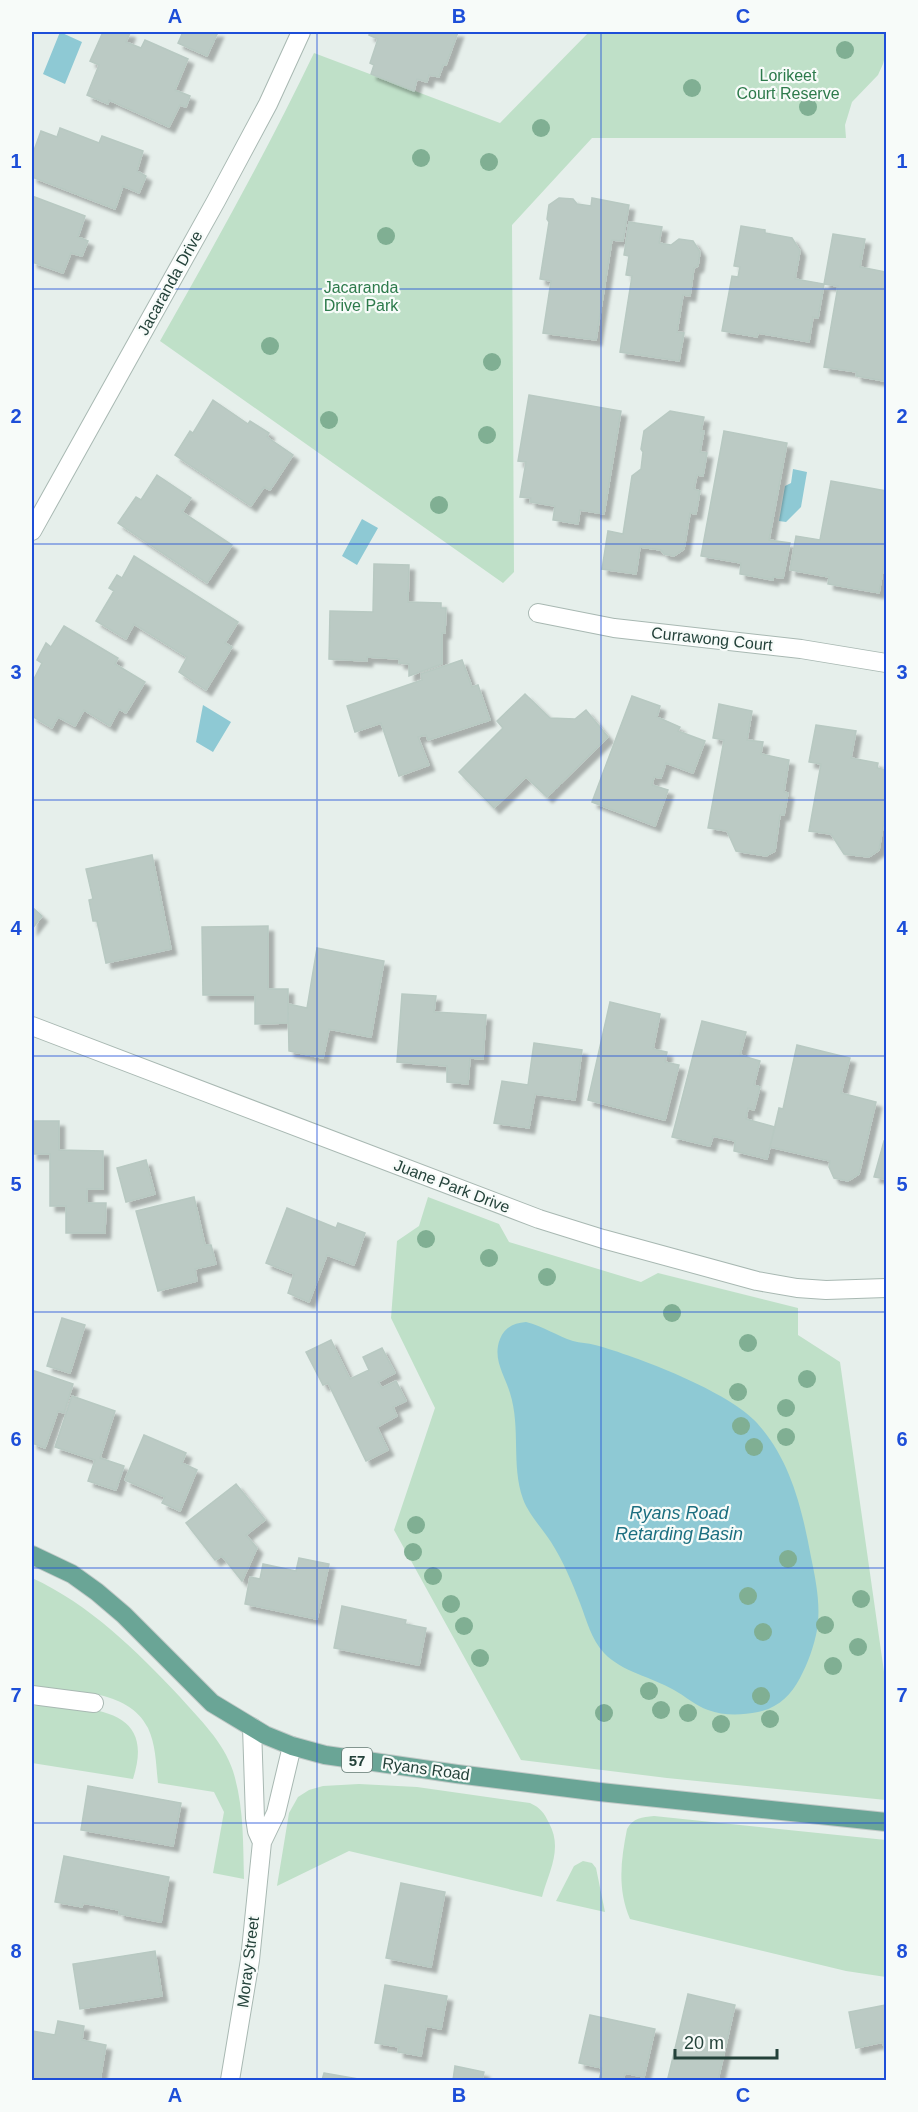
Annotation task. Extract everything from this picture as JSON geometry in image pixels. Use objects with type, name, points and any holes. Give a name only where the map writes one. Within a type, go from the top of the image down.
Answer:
[{"type":"main road","name":"Ryans Road","points":[[32,1556],[72,1574],[97,1592],[124,1615],[212,1702],[252,1727],[292,1746],[325,1755],[457,1774],[600,1792],[886,1822]]},
{"type":"street","name":"Jacaranda Drive","points":[[32,531],[216,201],[268,104],[301,32]]},
{"type":"street","name":"Currawong Court","points":[[538,613],[614,628],[801,649],[886,663]]},
{"type":"street","name":"Juane Park Drive","points":[[32,1026],[539,1219],[603,1239],[757,1281],[797,1288],[854,1290],[886,1288]]},
{"type":"street","points":[[32,1695],[94,1703]]},
{"type":"street","name":"Moray Street","points":[[252,1727],[255,1818],[262,1842]]},
{"type":"street","name":"Moray Street","points":[[230,2080],[250,1960],[262,1842],[276,1813],[292,1746]]},
{"type":"green space","name":"Jacaranda Drive Park","points":[[589,32],[886,32],[886,52],[878,75],[852,102],[845,125],[846,138],[592,138],[512,225],[514,572],[503,583],[160,341],[240,198],[314,53],[500,123]]},
{"type":"green space","points":[[428,1197],[499,1224],[509,1242],[641,1282],[658,1273],[798,1308],[798,1335],[840,1362],[886,1686],[886,1800],[667,1778],[521,1760],[394,1530],[435,1408],[391,1318],[397,1241],[419,1226]]},
{"type":"green space","points":[[32,1578],[73,1601],[111,1630],[164,1680],[217,1740],[229,1760],[237,1784],[242,1825],[244,1879],[213,1873],[224,1812],[214,1792],[158,1783],[153,1741],[139,1715],[127,1705],[97,1694],[32,1687]]},
{"type":"green space","points":[[32,1706],[78,1707],[120,1719],[129,1726],[138,1748],[133,1779],[32,1763]]},
{"type":"green space","points":[[359,1784],[417,1787],[534,1805],[545,1816],[555,1842],[553,1860],[542,1897],[349,1851],[277,1886],[289,1813],[298,1797],[309,1790],[323,1786]]},
{"type":"green space","points":[[654,1816],[886,1840],[886,1977],[846,1971],[630,1919],[623,1896],[621,1874],[627,1829],[632,1822],[638,1819]]},
{"type":"green space","points":[[583,1861],[592,1863],[596,1868],[605,1912],[556,1901],[574,1866]]},
{"type":"water","points":[[60,32],[82,42],[65,84],[43,74]]},
{"type":"water","points":[[793,469],[807,472],[801,507],[786,522],[779,521],[785,486],[791,483]]},
{"type":"water","points":[[362,519],[378,528],[357,565],[342,556]]},
{"type":"water","points":[[203,705],[231,722],[213,752],[196,742]]},
{"type":"water","name":"Ryans Road Retarding Basin","points":[[526,1322],[573,1341],[634,1357],[705,1388],[744,1411],[757,1423],[779,1453],[787,1469],[804,1521],[816,1584],[818,1621],[814,1642],[800,1678],[778,1704],[752,1713],[714,1712],[699,1706],[665,1685],[619,1665],[604,1653],[596,1642],[563,1564],[529,1510],[519,1486],[513,1406],[497,1353],[504,1331]]},
{"type":"building","points":[[103,32],[128,32],[130,33],[126,42],[141,48],[145,40],[188,59],[175,90],[190,96],[186,107],[180,105],[169,127],[109,100],[108,104],[87,95],[99,65],[90,61]]},
{"type":"building","points":[[183,32],[218,32],[207,56],[178,43]]},
{"type":"building","points":[[370,32],[458,32],[439,77],[429,75],[427,82],[417,79],[414,91],[371,74],[374,65],[370,63],[378,39],[369,35]]},
{"type":"building","points":[[60,128],[99,143],[102,136],[143,151],[137,171],[146,176],[139,193],[123,186],[115,209],[32,177],[32,156],[41,131],[57,137]]},
{"type":"building","points":[[32,196],[85,216],[78,237],[88,241],[82,256],[71,253],[63,273],[32,262]]},
{"type":"building","points":[[559,198],[573,199],[577,204],[591,206],[592,198],[629,205],[623,241],[612,240],[596,340],[543,333],[551,281],[540,279],[549,222],[547,219],[549,205]]},
{"type":"building","points":[[629,222],[662,227],[659,243],[671,245],[679,239],[693,241],[700,252],[698,266],[694,268],[690,296],[683,295],[677,332],[684,333],[679,361],[620,352],[632,276],[626,275],[629,256],[624,255]]},
{"type":"building","points":[[741,226],[792,238],[800,251],[795,279],[824,284],[818,318],[813,317],[809,342],[758,333],[757,337],[722,331],[732,276],[738,277],[740,267],[734,266]]},
{"type":"building","points":[[833,234],[865,239],[860,267],[886,272],[885,381],[856,376],[857,372],[824,367],[838,286],[824,284]]},
{"type":"building","points":[[529,395],[621,411],[604,514],[580,510],[578,524],[553,520],[555,506],[530,502],[531,498],[520,497],[526,462],[518,461]]},
{"type":"building","points":[[213,400],[248,424],[250,421],[269,433],[267,437],[293,455],[270,490],[264,487],[251,506],[175,455],[190,431],[193,433]]},
{"type":"building","points":[[670,411],[704,417],[700,452],[707,453],[703,476],[697,475],[694,489],[700,491],[696,514],[690,513],[684,549],[674,556],[664,554],[661,550],[640,547],[636,574],[602,569],[608,531],[623,534],[632,476],[641,469],[644,431]]},
{"type":"building","points":[[724,431],[787,443],[769,540],[790,543],[783,578],[773,577],[773,580],[740,574],[741,563],[701,556]]},
{"type":"building","points":[[157,475],[191,498],[182,512],[232,545],[207,583],[118,523],[136,497],[141,500]]},
{"type":"building","points":[[831,481],[886,491],[886,553],[879,593],[828,584],[829,577],[790,570],[796,536],[820,540]]},
{"type":"building","points":[[134,556],[238,622],[225,643],[232,647],[206,690],[179,672],[187,657],[134,624],[126,639],[96,621],[114,591],[109,588],[117,575],[122,578]]},
{"type":"building","points":[[374,564],[409,565],[408,602],[441,603],[441,608],[446,608],[445,633],[442,633],[442,664],[409,676],[409,664],[399,663],[399,659],[367,657],[367,661],[329,659],[330,611],[373,612]]},
{"type":"building","points":[[64,626],[118,658],[115,664],[145,682],[126,713],[119,709],[110,726],[84,710],[75,726],[58,717],[52,728],[32,716],[32,683],[42,663],[37,660],[46,643],[51,647]]},
{"type":"building","points":[[462,660],[472,687],[478,685],[490,720],[428,740],[426,735],[418,737],[429,765],[399,776],[381,723],[355,732],[347,706],[422,680],[421,674]]},
{"type":"building","points":[[525,694],[550,718],[575,719],[586,710],[608,737],[547,797],[526,777],[494,808],[459,772],[503,728],[497,721]]},
{"type":"building","points":[[632,696],[660,706],[657,717],[680,727],[678,731],[705,741],[693,773],[666,763],[661,778],[654,777],[652,785],[668,790],[655,826],[592,802]]},
{"type":"building","points":[[719,704],[752,711],[747,740],[763,742],[761,754],[789,760],[784,792],[788,793],[784,815],[780,815],[775,851],[766,856],[736,851],[727,831],[708,828],[724,740],[713,738]]},
{"type":"building","points":[[816,725],[856,731],[851,758],[878,763],[877,768],[886,770],[886,809],[879,850],[869,857],[844,854],[831,834],[809,831],[821,764],[809,762]]},
{"type":"building","points":[[152,855],[171,949],[106,963],[97,921],[93,921],[89,900],[93,899],[86,869]]},
{"type":"building","points":[[32,907],[42,916],[32,929]]},
{"type":"building","points":[[268,926],[268,989],[288,989],[288,1023],[255,1024],[255,995],[203,995],[202,927]]},
{"type":"building","points":[[317,948],[384,961],[371,1037],[329,1029],[323,1058],[289,1051],[288,1004],[307,1008]]},
{"type":"building","points":[[402,994],[436,996],[434,1012],[486,1015],[483,1059],[470,1058],[468,1084],[447,1082],[447,1066],[397,1062]]},
{"type":"building","points":[[610,1002],[660,1014],[653,1049],[667,1052],[665,1062],[679,1065],[665,1120],[588,1100]]},
{"type":"building","points":[[702,1021],[746,1032],[740,1055],[760,1061],[754,1085],[760,1087],[754,1110],[748,1108],[746,1119],[775,1127],[767,1159],[734,1151],[735,1141],[713,1136],[710,1146],[672,1137]]},
{"type":"building","points":[[534,1043],[582,1050],[575,1100],[535,1094],[529,1128],[494,1123],[502,1081],[528,1085]]},
{"type":"building","points":[[797,1045],[850,1058],[841,1093],[876,1102],[859,1174],[848,1181],[834,1178],[829,1167],[830,1161],[770,1147],[779,1108],[783,1109]]},
{"type":"building","points":[[32,1121],[59,1121],[59,1150],[103,1151],[103,1189],[87,1189],[87,1203],[106,1203],[105,1233],[66,1233],[66,1206],[50,1206],[50,1154],[32,1154]]},
{"type":"building","points":[[884,1141],[886,1142],[886,1179],[874,1177]]},
{"type":"building","points":[[146,1160],[155,1194],[126,1202],[117,1168]]},
{"type":"building","points":[[194,1197],[205,1245],[211,1245],[216,1264],[195,1269],[197,1281],[158,1291],[136,1211]]},
{"type":"building","points":[[287,1208],[336,1228],[338,1223],[365,1233],[354,1265],[327,1255],[309,1302],[288,1293],[294,1274],[266,1263]]},
{"type":"building","points":[[62,1318],[85,1325],[70,1373],[47,1366]]},
{"type":"building","points":[[331,1340],[350,1379],[369,1370],[363,1357],[382,1348],[395,1373],[378,1382],[382,1388],[396,1381],[406,1401],[393,1407],[397,1416],[377,1427],[388,1450],[366,1461],[328,1383],[323,1385],[306,1352]]},
{"type":"building","points":[[32,1370],[73,1384],[64,1413],[58,1411],[45,1448],[32,1443]]},
{"type":"building","points":[[72,1396],[115,1411],[100,1458],[124,1466],[116,1490],[88,1481],[95,1460],[55,1447]]},
{"type":"building","points":[[144,1435],[186,1453],[182,1463],[197,1470],[180,1511],[162,1503],[165,1497],[125,1480]]},
{"type":"building","points":[[236,1484],[265,1520],[246,1535],[257,1548],[242,1581],[222,1556],[215,1560],[186,1523]]},
{"type":"building","points":[[299,1558],[329,1564],[317,1619],[245,1604],[250,1577],[260,1579],[263,1564],[296,1571]]},
{"type":"building","points":[[342,1606],[406,1620],[405,1624],[426,1628],[419,1665],[334,1648]]},
{"type":"building","points":[[88,1786],[181,1803],[173,1846],[81,1830]]},
{"type":"building","points":[[64,1856],[169,1877],[161,1922],[119,1914],[119,1910],[83,1903],[82,1907],[55,1902]]},
{"type":"building","points":[[401,1883],[445,1892],[431,1967],[386,1958]]},
{"type":"building","points":[[155,1951],[162,1996],[80,2009],[73,1964]]},
{"type":"building","points":[[385,1985],[447,1996],[441,2029],[426,2026],[421,2056],[398,2052],[399,2047],[375,2043]]},
{"type":"building","points":[[688,1994],[735,2005],[718,2080],[668,2078]]},
{"type":"building","points":[[886,2005],[886,2061],[883,2042],[856,2048],[849,2012]]},
{"type":"building","points":[[590,2015],[655,2029],[644,2077],[625,2073],[623,2080],[599,2080],[602,2068],[579,2063]]},
{"type":"building","points":[[58,2021],[84,2026],[82,2040],[106,2045],[100,2080],[32,2079],[32,2031],[55,2035]]},
{"type":"building","points":[[455,2066],[484,2072],[482,2080],[453,2080]]},
{"type":"building","points":[[324,2073],[364,2080],[322,2080]]},
{"type":"park label","name":"Lorikeet Court Reserve","points":[[788,84]]}]
